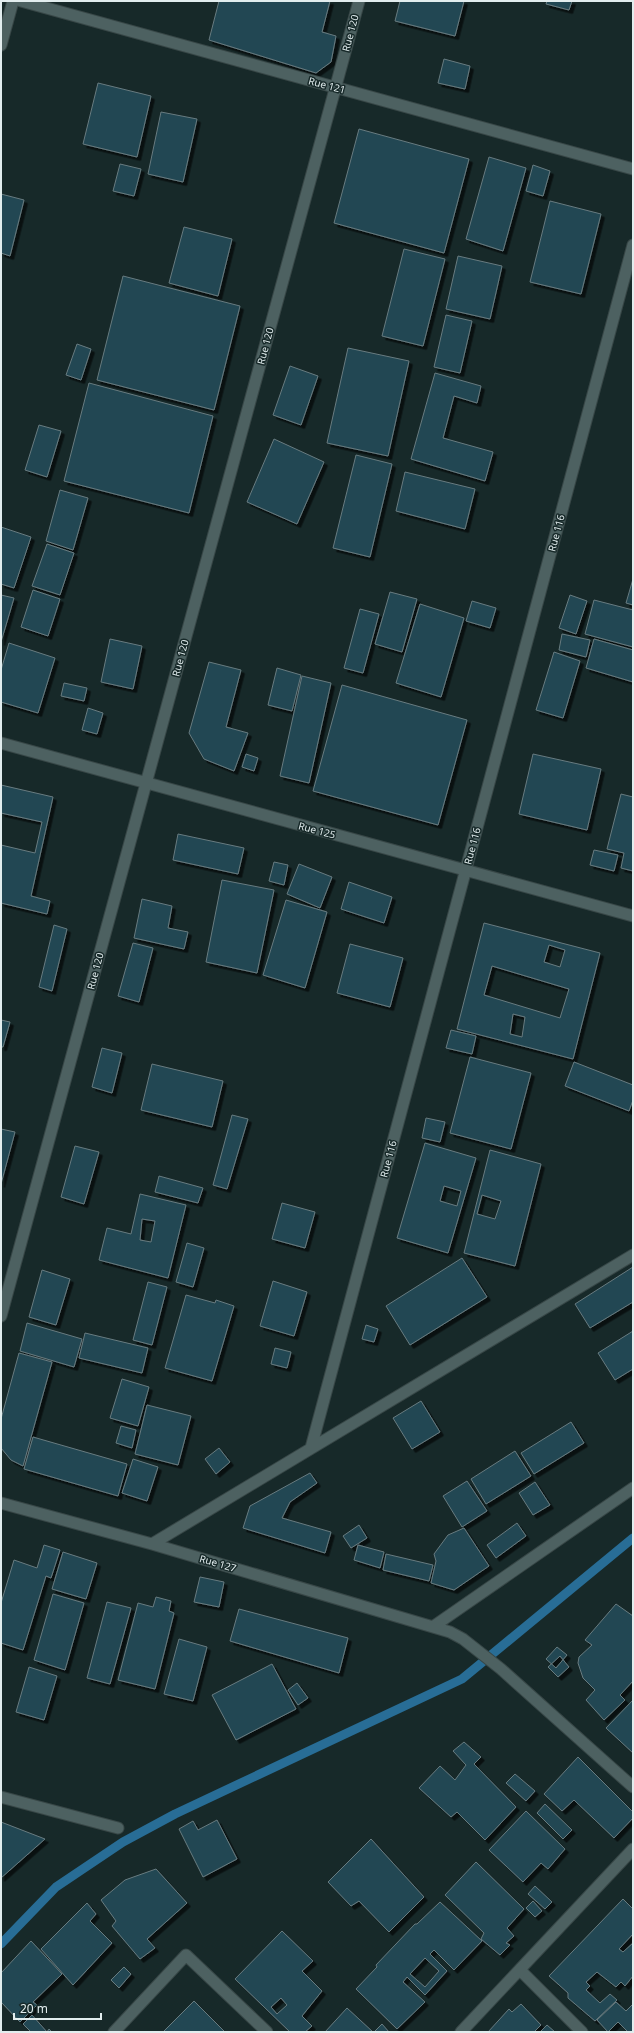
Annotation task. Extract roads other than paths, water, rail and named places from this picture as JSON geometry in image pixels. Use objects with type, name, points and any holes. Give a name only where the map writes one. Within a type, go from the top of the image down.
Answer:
[{"type":"street","points":[[1,45],[13,1]]},
{"type":"street","name":"Rue 121","points":[[21,1],[633,168]]},
{"type":"street","name":"Rue 120","points":[[1,1316],[359,1]]},
{"type":"street","name":"Rue 116","points":[[311,1448],[633,245]]},
{"type":"street","name":"Rue 125","points":[[1,743],[633,916]]},
{"type":"street","points":[[152,1544],[633,1255]]},
{"type":"street","points":[[434,1626],[633,1488]]},
{"type":"street","name":"Rue 127","points":[[1,1503],[152,1544],[434,1626],[463,1639],[501,1669],[633,1787]]},
{"type":"street","points":[[1,1797],[118,1828]]},
{"type":"street","points":[[461,2032],[633,1850]]},
{"type":"street","points":[[114,2032],[186,1955],[267,2032]]},
{"type":"street","points":[[520,1970],[582,2032]]},
{"type":"waterway","points":[[1,1944],[56,1887],[123,1842],[175,1814],[462,1679],[633,1538]]}]
